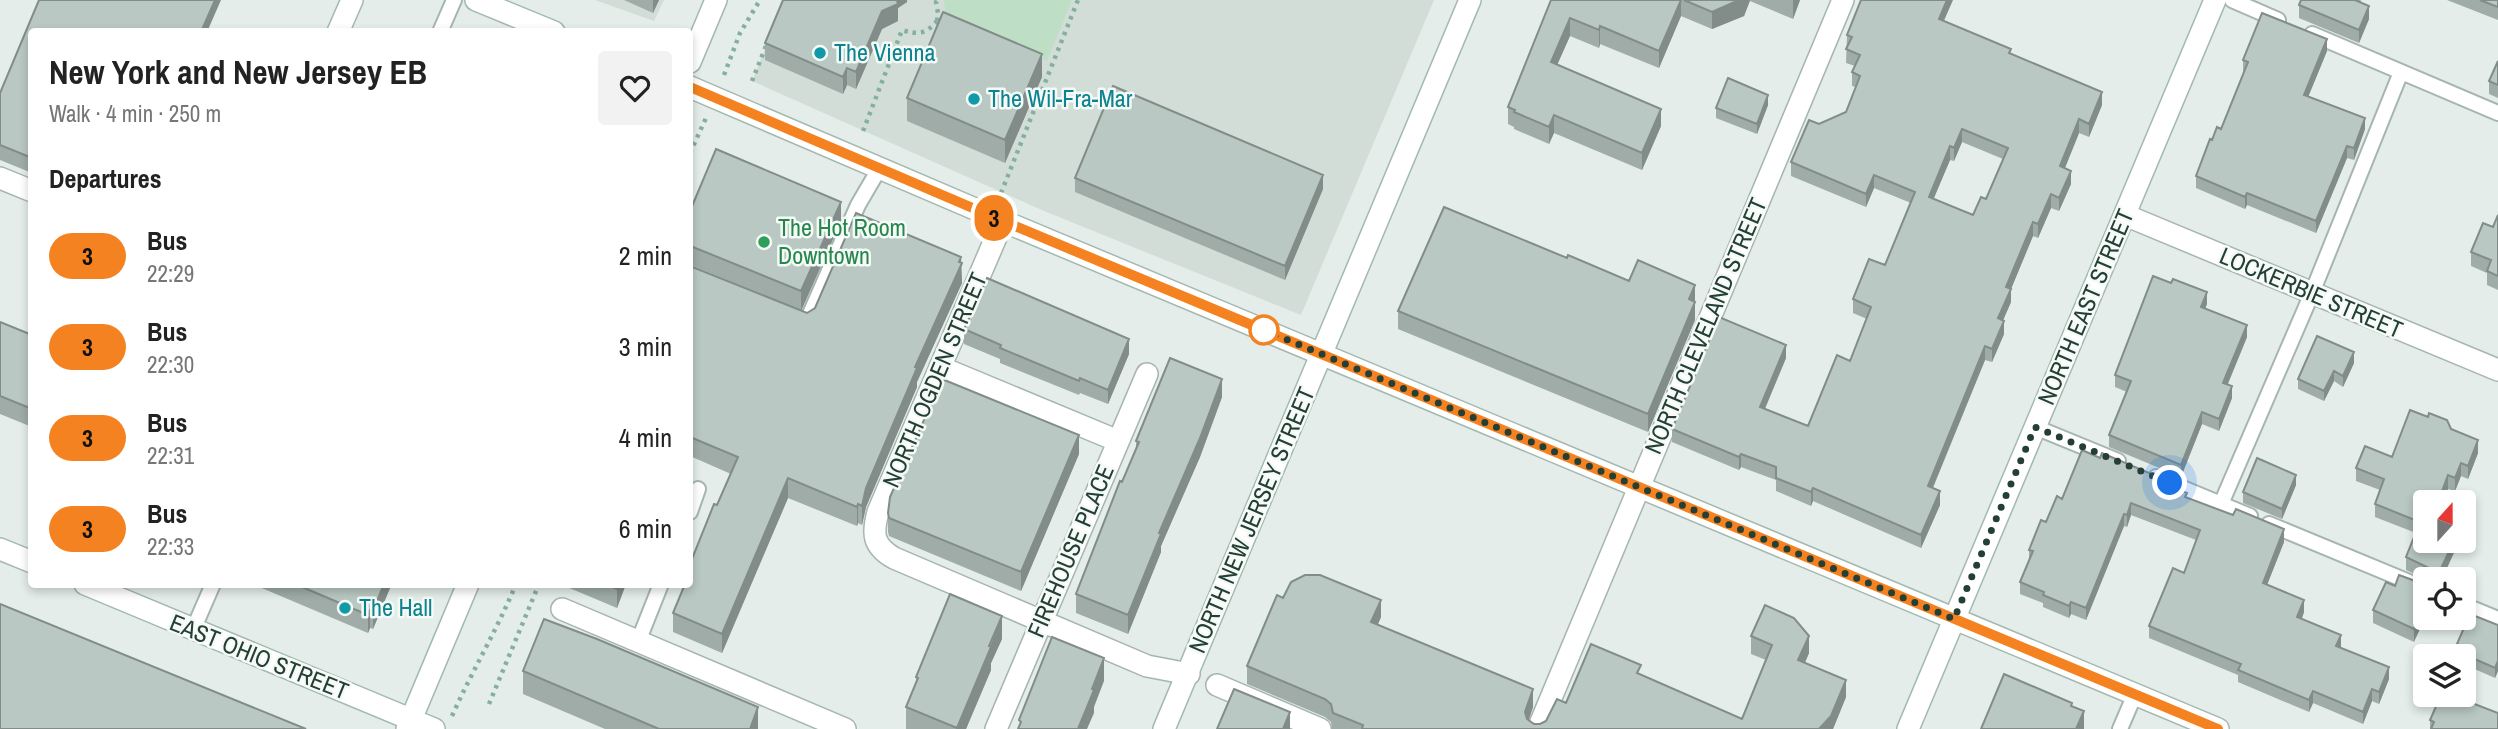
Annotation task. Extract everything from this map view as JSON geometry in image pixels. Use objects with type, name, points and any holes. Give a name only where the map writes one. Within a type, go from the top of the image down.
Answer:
[{"type":"main road","points":[[340,28],[352,0]]},
{"type":"main road","points":[[476,0],[544,28]]},
{"type":"main road","points":[[693,55],[716,0]]},
{"type":"main road","name":"NORTH NEW JERSEY STREET","points":[[1164,729],[1470,0]]},
{"type":"main road","name":"NORTH CLEVELAND STREET","points":[[1538,729],[1843,0]]},
{"type":"main road","name":"NORTH EAST STREET","points":[[1908,729],[2215,0]]},
{"type":"main road","points":[[693,89],[2218,729]]},
{"type":"main road","points":[[0,178],[28,189]]},
{"type":"main road","name":"LOCKERBIE STREET","points":[[2125,215],[2498,370]]},
{"type":"main road","name":"NORTH OGDEN STREET","points":[[1003,221],[878,512],[875,523],[876,540],[879,548],[894,558],[1041,621]]},
{"type":"main road","points":[[940,367],[1118,441]]},
{"type":"main road","name":"FIREHOUSE PLACE","points":[[996,729],[1147,374]]},
{"type":"main road","points":[[0,549],[28,560]]},
{"type":"main road","name":"EAST OHIO STREET","points":[[100,588],[409,724],[442,724]]},
{"type":"main road","points":[[409,724],[466,588]]},
{"type":"main road","points":[[562,609],[638,642],[797,720],[839,728]]},
{"type":"main road","points":[[1041,621],[1147,666],[1189,674]]},
{"type":"main road","points":[[1217,685],[1320,729]]},
{"type":"lane","points":[[442,28],[454,0]]},
{"type":"lane","points":[[2232,0],[2498,113]]},
{"type":"lane","points":[[2221,504],[2312,293],[2401,72]]},
{"type":"lane","points":[[793,318],[806,323],[858,205],[879,169]]},
{"type":"lane","points":[[2035,427],[2413,584]]},
{"type":"lane","points":[[693,503],[698,489]]},
{"type":"lane","points":[[193,630],[211,588]]},
{"type":"lane","points":[[638,642],[659,588]]},
{"type":"lane","points":[[2476,610],[2498,619]]},
{"type":"lane","points":[[2120,729],[2135,694]]},
{"type":"path","points":[[733,50],[760,0]]},
{"type":"path","points":[[1002,193],[1078,0]]},
{"type":"path","points":[[863,131],[902,30],[915,34],[928,31],[937,21],[937,1]]},
{"type":"path","points":[[937,21],[949,26]]},
{"type":"path","points":[[752,81],[771,34]]},
{"type":"path","points":[[1038,64],[1051,69]]},
{"type":"path","points":[[693,147],[715,99]]},
{"type":"path","points":[[442,724],[494,634],[514,588]]},
{"type":"path","points":[[489,704],[537,588]]},
{"type":"shaded area","points":[[595,0],[664,0],[654,21]]},
{"type":"shaded area","points":[[785,0],[1434,0],[1301,315],[1044,211],[752,81]]},
{"type":"green space","points":[[944,0],[1072,0],[1047,61],[946,18]]},
{"type":"building","points":[[39,0],[215,0],[203,28],[28,28],[28,156],[0,145],[0,93]]},
{"type":"building","points":[[783,0],[897,0],[898,4],[882,11],[856,72],[847,68],[843,77],[765,43]]},
{"type":"building","points":[[1551,0],[1681,0],[1659,51],[1600,26],[1599,30],[1570,18],[1551,62],[1661,109],[1642,153],[1554,115],[1549,127],[1508,107]]},
{"type":"building","points":[[1684,0],[1739,0],[1712,12]]},
{"type":"building","points":[[1861,0],[1947,0],[1939,19],[2011,49],[2009,53],[2102,92],[2089,124],[2079,119],[2060,166],[2071,171],[2059,198],[2051,194],[2038,224],[2033,222],[2006,287],[2011,289],[1998,318],[2004,321],[1992,349],[1985,346],[1928,486],[1940,491],[1921,535],[1813,488],[1811,492],[1776,478],[1776,467],[1741,454],[1739,457],[1672,429],[1719,317],[1786,345],[1760,407],[1808,426],[1837,355],[1850,361],[1871,307],[1853,299],[1869,259],[1885,265],[1915,192],[1874,175],[1866,194],[1791,162],[1809,120],[1819,124],[1846,112],[1860,76],[1852,72],[1860,55],[1846,49],[1852,37],[1847,35]],"holes":[[[1962,129],[2008,148],[1986,199],[1981,197],[1973,215],[1929,197],[1950,146],[1954,148]]]},
{"type":"building","points":[[2301,0],[2355,0],[2369,6],[2359,30],[2299,5]]},
{"type":"building","points":[[2480,0],[2498,0],[2498,7]]},
{"type":"building","name":"The Wil-Fra-Mar","points":[[943,12],[1042,54],[1005,140],[907,98]]},
{"type":"building","points":[[2262,13],[2327,39],[2304,95],[2365,118],[2354,148],[2347,146],[2316,221],[2247,193],[2245,197],[2196,176],[2210,139],[2212,140],[2217,127],[2221,129],[2248,62],[2243,60]]},
{"type":"building","points":[[2498,61],[2498,85],[2489,81]]},
{"type":"building","points":[[1728,78],[1768,95],[1757,124],[1716,108]]},
{"type":"building","points":[[1113,86],[1323,175],[1285,266],[1075,178]]},
{"type":"building","name":"The Hot Room Downtown","points":[[716,149],[841,202],[801,291],[693,247],[693,204]]},
{"type":"building","points":[[1444,207],[1629,281],[1638,260],[1695,285],[1689,299],[1695,302],[1648,414],[1398,311]]},
{"type":"building","points":[[856,213],[961,257],[959,262],[962,263],[915,367],[917,368],[866,488],[862,506],[858,504],[857,507],[788,478],[722,634],[673,613],[683,588],[693,588],[693,556],[714,504],[717,505],[738,457],[693,438],[693,267],[807,313],[815,308]]},
{"type":"building","points":[[2498,215],[2498,276],[2487,271],[2491,260],[2471,252],[2483,223],[2493,227]]},
{"type":"building","points":[[2153,276],[2171,283],[2173,279],[2207,292],[2201,307],[2247,325],[2223,383],[2232,386],[2219,419],[2202,412],[2181,465],[2109,435],[2131,381],[2115,375]]},
{"type":"building","points":[[987,278],[1129,339],[1108,390],[1080,378],[1079,381],[1000,348],[1001,345],[964,329]]},
{"type":"building","points":[[0,322],[28,333],[28,407],[0,396]]},
{"type":"building","points":[[2317,336],[2354,352],[2343,376],[2334,371],[2324,391],[2298,379]]},
{"type":"building","points":[[1170,358],[1222,379],[1128,615],[1076,594],[1120,481],[1122,482],[1139,442],[1136,441]]},
{"type":"building","points":[[942,379],[1079,435],[1021,572],[889,518],[890,497]]},
{"type":"building","points":[[2410,410],[2447,420],[2451,429],[2478,440],[2468,466],[2461,463],[2455,478],[2448,475],[2442,490],[2413,490],[2413,519],[2375,504],[2384,479],[2356,468],[2365,446],[2392,457]]},
{"type":"building","points":[[2082,450],[2100,458],[2102,453],[2173,483],[2172,487],[2187,493],[2185,497],[2233,515],[2236,509],[2284,529],[2263,583],[2304,600],[2297,617],[2341,635],[2336,646],[2389,667],[2379,692],[2372,689],[2363,712],[2313,691],[2309,700],[2238,670],[2241,664],[2149,626],[2173,568],[2184,573],[2200,530],[2131,503],[2127,515],[2124,514],[2086,608],[2071,602],[2069,606],[2020,582],[2033,551],[2029,550],[2041,520],[2046,522],[2057,496],[2062,499]]},
{"type":"building","points":[[2257,458],[2296,475],[2282,509],[2243,492]]},
{"type":"building","points":[[2413,540],[2413,553],[2448,553],[2442,567],[2427,567],[2406,557]]},
{"type":"building","points":[[1305,575],[1320,575],[1381,600],[1371,622],[1533,689],[1525,712],[1527,719],[1534,724],[1546,721],[1557,699],[1566,703],[1591,644],[1641,665],[1637,673],[1742,719],[1772,645],[1751,636],[1765,605],[1794,618],[1809,636],[1798,660],[1846,680],[1831,716],[1819,729],[1362,729],[1363,725],[1333,713],[1331,704],[1325,699],[1247,666],[1277,595],[1283,598],[1291,582]]},
{"type":"building","points":[[2399,575],[2413,580],[2413,629],[2373,610],[2386,582],[2395,586]]},
{"type":"building","points":[[304,588],[382,588],[373,611],[370,610],[368,615]]},
{"type":"building","points":[[950,594],[1002,616],[957,728],[906,707]]},
{"type":"building","points":[[0,604],[306,729],[0,729]]},
{"type":"building","points":[[2476,616],[2498,625],[2498,661],[2495,668],[2476,660],[2476,644],[2457,644],[2463,630],[2476,630]]},
{"type":"building","points":[[544,619],[758,707],[750,729],[659,729],[523,671]]},
{"type":"building","points":[[1052,637],[1104,658],[1092,689],[1094,690],[1078,729],[1018,729],[1021,722],[1019,720]]},
{"type":"building","points":[[2004,674],[2072,703],[2071,706],[2084,711],[2076,729],[1981,729]]},
{"type":"building","points":[[1234,689],[1290,712],[1283,729],[1217,729]]},
{"type":"building","points":[[2476,704],[2498,713],[2498,729],[2431,729],[2434,722],[2430,720],[2436,707],[2476,707]]},
{"type":"bus line","name":"3","points":[[693,88],[1003,221],[2218,729]]},
{"type":"place","name":"The Vienna","points":[[820,53]]},
{"type":"place","name":"The Wil-Fra-Mar","points":[[974,99]]},
{"type":"place","name":"The Hot Room Downtown","points":[[764,242]]},
{"type":"place","name":"The Hall","points":[[345,608]]},
{"type":"route","points":[[1264,330],[1954,619],[2035,427],[2170,483]]}]
